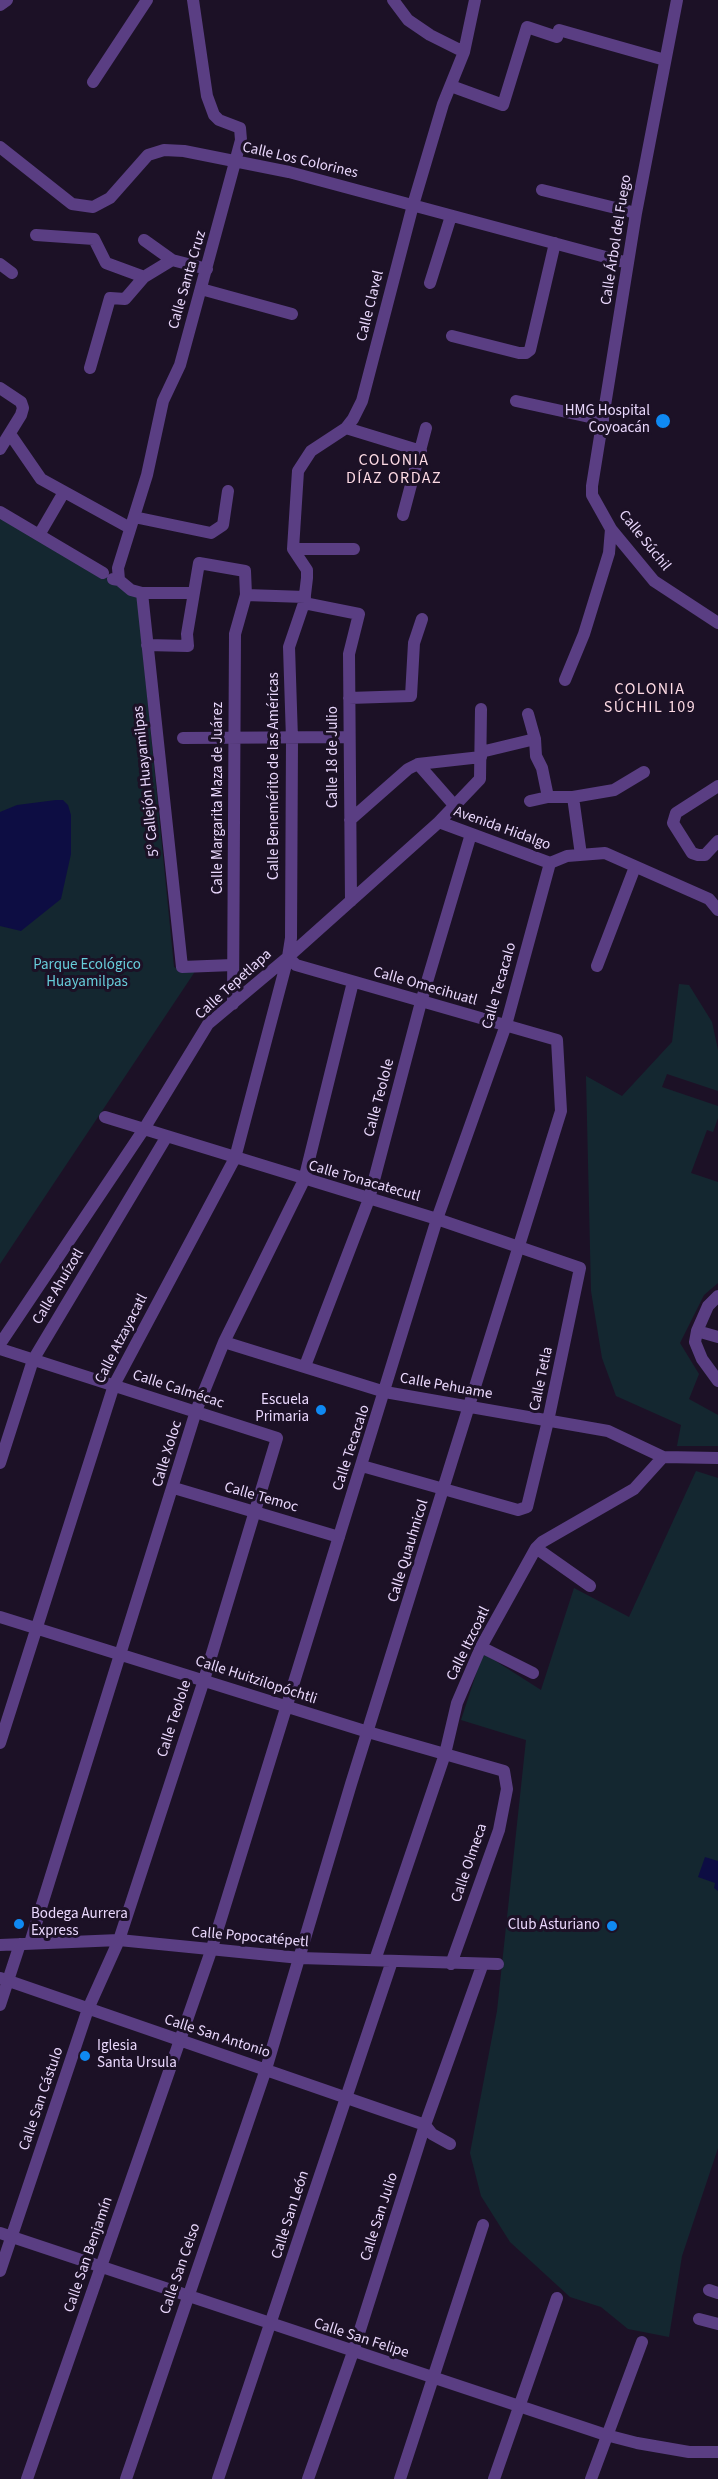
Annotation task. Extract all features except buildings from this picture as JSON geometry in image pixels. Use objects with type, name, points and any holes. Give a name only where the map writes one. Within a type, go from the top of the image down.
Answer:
[{"type":"street","points":[[0,5],[7,0]]},
{"type":"street","points":[[93,82],[147,0]]},
{"type":"street","name":"Calle Santa Cruz","points":[[111,578],[118,568],[147,475],[164,400],[180,365],[242,133],[236,125],[219,120],[214,115],[207,96],[193,0]]},
{"type":"street","points":[[393,0],[408,20],[464,52]]},
{"type":"street","name":"Calle Clavel","points":[[304,600],[306,570],[293,549],[298,471],[311,451],[346,428],[362,400],[413,205],[443,104],[464,52],[475,0]]},
{"type":"street","name":"Calle Árbol del Fuego","points":[[592,486],[636,213],[677,0]]},
{"type":"street","points":[[452,86],[502,105],[527,27],[556,38],[559,30],[665,60]]},
{"type":"street","name":"Calle Los Colorines","points":[[0,147],[72,204],[93,207],[110,198],[148,155],[164,150],[289,172],[628,262]]},
{"type":"street","points":[[542,190],[636,213]]},
{"type":"street","points":[[430,283],[451,216]]},
{"type":"street","points":[[36,235],[94,239],[106,262],[144,277]]},
{"type":"street","points":[[144,240],[172,260],[207,269]]},
{"type":"street","points":[[453,336],[519,353],[526,353],[530,350],[555,243]]},
{"type":"street","points":[[90,368],[110,298],[125,299],[144,277],[172,260]]},
{"type":"street","points":[[0,264],[12,273]]},
{"type":"street","points":[[201,289],[292,314]]},
{"type":"street","points":[[0,388],[21,402],[23,408],[0,449]]},
{"type":"street","points":[[516,401],[603,420]]},
{"type":"street","points":[[346,428],[421,451]]},
{"type":"street","points":[[403,515],[426,428]]},
{"type":"street","points":[[10,434],[40,479],[132,523],[211,533],[223,525],[228,491]]},
{"type":"street","name":"Calle Súchil","points":[[592,486],[592,495],[611,529],[654,581],[718,623]]},
{"type":"street","points":[[39,535],[64,492]]},
{"type":"street","points":[[0,512],[131,590],[142,593],[194,593]]},
{"type":"street","points":[[566,680],[584,634],[609,553],[611,529]]},
{"type":"street","points":[[293,549],[354,549]]},
{"type":"street","points":[[147,645],[188,646],[187,634],[199,563],[245,571],[246,595],[304,600]]},
{"type":"street","name":"5º Callejón Huayamilpas","points":[[142,593],[182,967],[233,965]]},
{"type":"street","name":"Calle Margarita Maza de Juárez","points":[[233,1004],[235,634],[246,595]]},
{"type":"street","name":"Calle 18 de Julio","points":[[304,600],[359,614],[349,654],[351,901]]},
{"type":"street","name":"Calle Benemérito de las Américas","points":[[288,957],[291,938],[292,739],[289,647],[304,600]]},
{"type":"street","points":[[349,698],[411,696],[414,643],[422,619]]},
{"type":"street","name":"Calle Tepetlapa","points":[[0,1344],[144,1129],[208,1024],[288,957],[439,822],[480,778],[481,709]]},
{"type":"street","points":[[528,714],[535,739],[536,756],[542,768],[548,797]]},
{"type":"street","points":[[183,738],[349,737]]},
{"type":"street","points":[[350,820],[408,769],[418,764],[481,754],[535,739]]},
{"type":"street","points":[[418,764],[454,805]]},
{"type":"street","points":[[530,801],[614,790],[644,772]]},
{"type":"street","points":[[718,786],[676,813],[673,823],[692,853],[705,855],[718,841]]},
{"type":"street","points":[[573,797],[581,855]]},
{"type":"street","name":"Avenida Hidalgo","points":[[439,822],[550,863],[562,857],[605,854],[709,899],[718,910]]},
{"type":"street","name":"Calle Teolole","points":[[305,1366],[369,1198],[421,1002],[471,834]]},
{"type":"street","name":"Calle Tecacalo","points":[[178,2041],[211,1951],[437,1220],[506,1026],[550,863]]},
{"type":"street","points":[[597,966],[635,867]]},
{"type":"street","name":"Calle Omecihuatl","points":[[288,957],[296,965],[557,1040]]},
{"type":"street","name":"Calle Atzayacatl","points":[[0,1743],[114,1385],[235,1158],[288,957]]},
{"type":"street","name":"Calle Xoloc","points":[[0,2005],[4,1979],[25,1943],[174,1488],[196,1411],[224,1342],[304,1180],[353,982]]},
{"type":"street","name":"Calle Quauhnicol","points":[[266,2069],[331,1847],[561,1111],[557,1040]]},
{"type":"street","name":"Calle Tonacatecutl","points":[[105,1117],[575,1264]]},
{"type":"street","name":"Calle Ahuízotl","points":[[0,1463],[33,1360],[167,1136]]},
{"type":"street","name":"Calle Tetla","points":[[444,1489],[518,1510],[527,1507],[580,1274],[580,1268],[575,1264]]},
{"type":"street","points":[[718,1296],[708,1306],[697,1330],[697,1349],[718,1382]]},
{"type":"street","points":[[697,1330],[718,1336]]},
{"type":"street","name":"Calle Pehuame","points":[[224,1342],[385,1392],[608,1431],[663,1457]]},
{"type":"street","name":"Calle Calmécac","points":[[0,1349],[277,1438]]},
{"type":"street","name":"Calle Teolole","points":[[119,1940],[204,1680],[277,1438]]},
{"type":"street","points":[[663,1457],[718,1458]]},
{"type":"street","name":"Calle Itzcoatl","points":[[375,1960],[445,1754],[458,1703],[481,1647],[536,1548],[542,1542],[634,1489],[663,1457]]},
{"type":"street","points":[[362,1466],[444,1489]]},
{"type":"street","name":"Calle Temoc","points":[[174,1488],[339,1537]]},
{"type":"street","points":[[536,1548],[590,1586]]},
{"type":"street","name":"Calle Huitzilopóchtli","points":[[0,1617],[368,1732],[504,1771]]},
{"type":"street","points":[[481,1647],[533,1672]]},
{"type":"street","name":"Calle Olmeca","points":[[451,1964],[499,1830],[507,1789],[504,1771]]},
{"type":"street","name":"Calle Popocatépetl","points":[[0,1945],[119,1940],[211,1951],[300,1958],[498,1965]]},
{"type":"street","name":"Calle San Cástulo","points":[[0,2271],[5,2235],[88,2009],[119,1940]]},
{"type":"street","name":"Calle San León","points":[[219,2479],[392,1961]]},
{"type":"street","name":"Calle San Julio","points":[[308,2479],[353,2352],[425,2125],[482,1966]]},
{"type":"street","name":"Calle San Antonio","points":[[4,1979],[425,2125],[432,2134],[450,2144]]},
{"type":"street","name":"Calle San Benjamín","points":[[27,2479],[178,2041]]},
{"type":"street","name":"Calle San Celso","points":[[126,2479],[266,2069]]},
{"type":"street","points":[[400,2479],[483,2225]]},
{"type":"street","name":"Calle San Felipe","points":[[5,2235],[606,2435],[637,2444],[689,2452],[718,2452]]},
{"type":"street","points":[[494,2479],[557,2298]]},
{"type":"street","points":[[699,2319],[718,2324]]},
{"type":"street","points":[[591,2479],[642,2342]]},
{"type":"green space","name":"Parque Ecológico Huayamilpas","points":[[0,515],[137,594],[174,967],[182,971],[196,970],[0,1264]]},
{"type":"green space","points":[[679,984],[689,985],[712,1022],[718,1050],[718,1091],[667,1074],[662,1087],[718,1106],[718,1118],[713,1132],[707,1130],[691,1173],[718,1182],[718,1283],[704,1295],[680,1343],[699,1374],[689,1399],[718,1415],[718,1446],[677,1446],[681,1425],[616,1396],[602,1358],[591,1291],[586,1076],[622,1096],[672,1042]]},
{"type":"green space","name":"Club Asturiano","points":[[696,1471],[718,1478],[718,2148],[682,2256],[669,2337],[628,2329],[601,2307],[570,2297],[510,2242],[481,2196],[470,2153],[497,2011],[526,1740],[461,1720],[483,1653],[541,1690],[574,1588],[629,1617]]},
{"type":"shaded area","points":[[63,800],[68,805],[71,815],[71,854],[61,899],[21,931],[0,926],[0,812],[17,805]]},
{"type":"shaded area","points":[[705,1857],[718,1861],[718,1891],[714,1888],[715,1883],[698,1877]]},
{"type":"place","name":"HMG Hospital Coyoacán","points":[[663,421]]},
{"type":"place","name":"Escuela Primaria","points":[[321,1410]]},
{"type":"place","name":"Bodega Aurrera Express","points":[[19,1924]]},
{"type":"place","name":"Club Asturiano","points":[[612,1926]]},
{"type":"place","name":"Iglesia Santa Ursula","points":[[85,2056]]},
{"type":"district","name":"COLONIA DÍAZ ORDAZ","points":[[394,470]]},
{"type":"district","name":"COLONIA SÚCHIL 109","points":[[650,699]]}]
